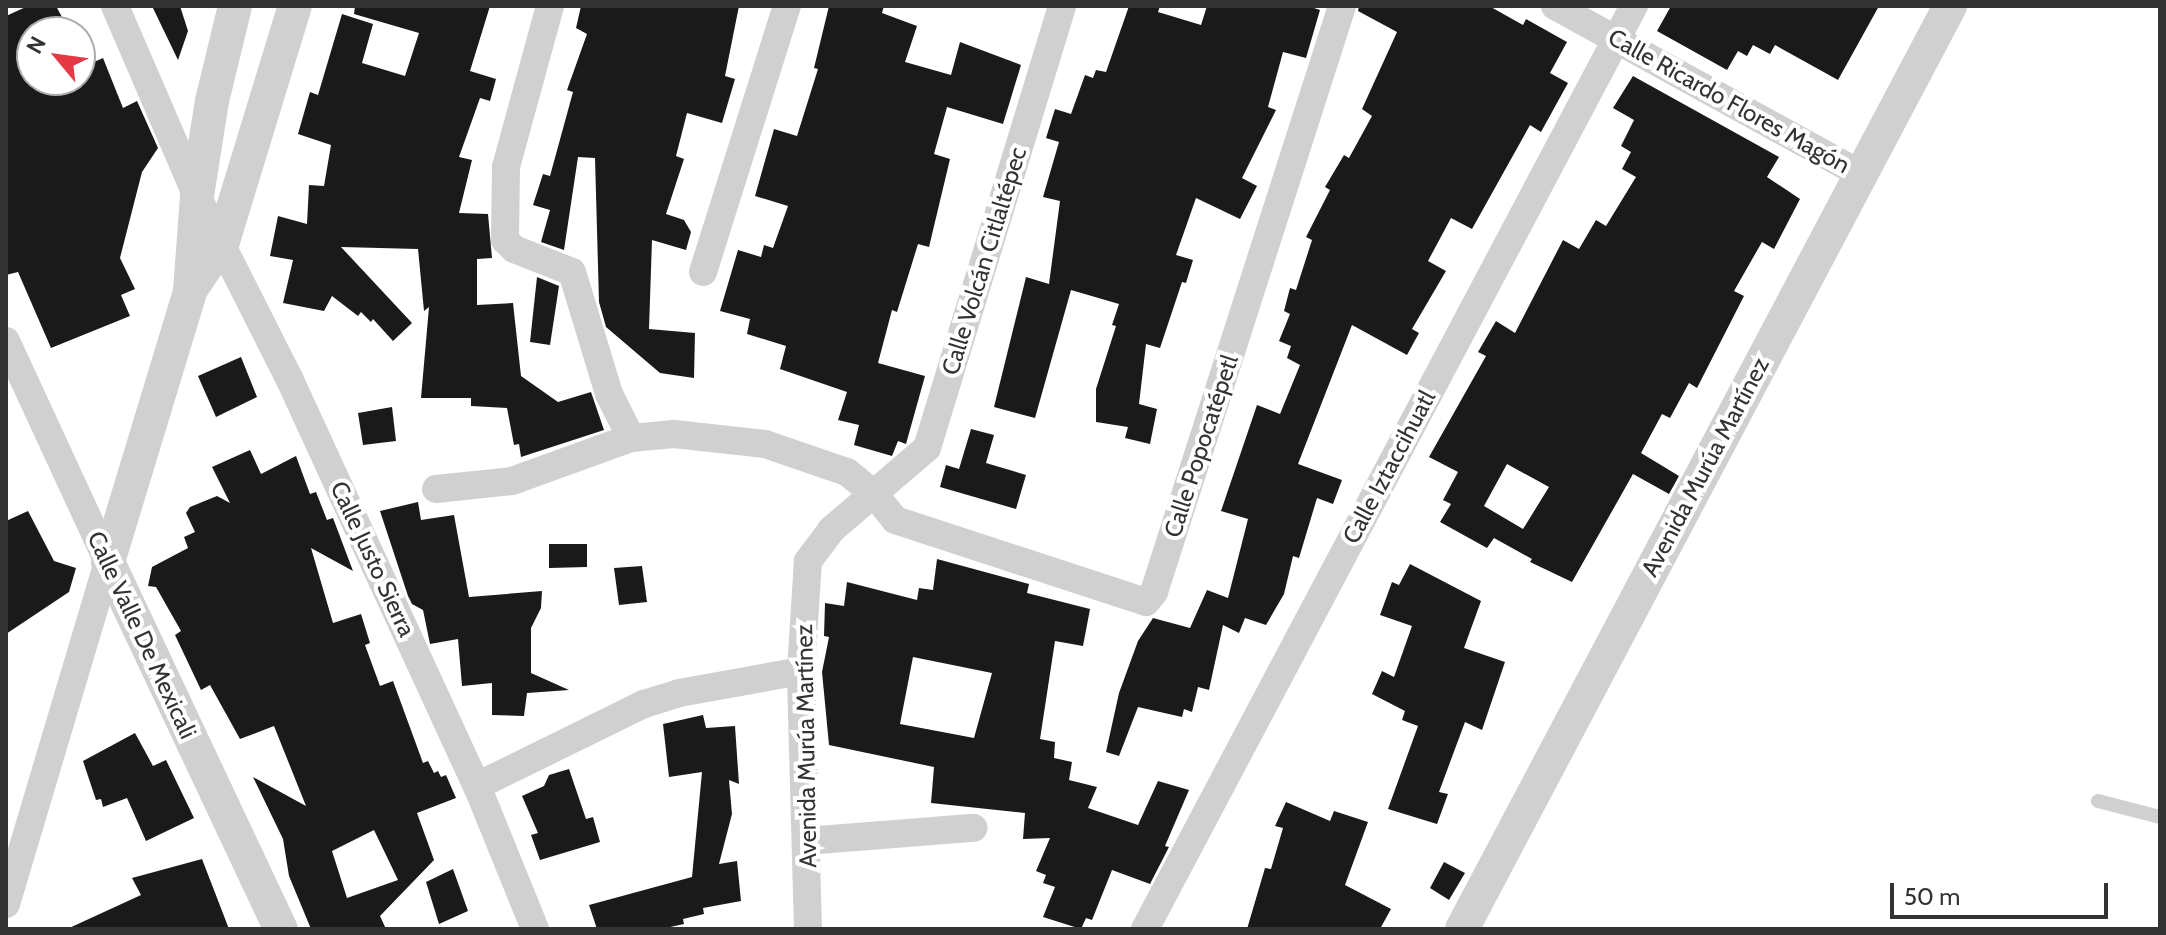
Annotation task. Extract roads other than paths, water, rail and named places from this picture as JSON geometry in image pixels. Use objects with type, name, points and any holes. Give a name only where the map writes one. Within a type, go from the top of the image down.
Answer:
[{"type":"street","name":"Calle Justo Sierra","points":[[115,6],[197,196],[223,241],[477,786],[535,929]]},
{"type":"street","points":[[6,904],[190,292],[197,196],[212,101],[235,6]]},
{"type":"street","points":[[190,292],[223,241],[295,6]]},
{"type":"street","points":[[550,6],[506,167],[505,240],[514,249],[572,272],[609,394],[631,438]]},
{"type":"street","points":[[703,272],[787,6]]},
{"type":"street","name":"Calle Volcán Citlaltépec","points":[[875,495],[927,448],[1062,6]]},
{"type":"street","name":"Calle Popocatépetl","points":[[875,495],[895,520],[1146,602],[1154,592],[1342,6]]},
{"type":"street","name":"Calle Ricardo Flores Magón","points":[[1555,6],[1860,174]]},
{"type":"street","name":"Calle Iztaccihuatl","points":[[1145,929],[1634,6]]},
{"type":"street","name":"Avenida Murúa Martínez","points":[[1462,929],[1950,6]]},
{"type":"street","name":"Calle Valle De Mexicali","points":[[6,341],[281,929]]},
{"type":"street","points":[[436,489],[512,481],[631,438],[674,434],[765,444],[847,472],[875,495]]},
{"type":"street","name":"Avenida Murúa Martínez","points":[[808,929],[801,671],[808,561],[831,530],[875,495]]},
{"type":"street","points":[[477,786],[644,704],[679,693],[801,671]]},
{"type":"street","points":[[806,841],[973,828]]},
{"type":"lane","points":[[2098,801],[2160,817]]}]
